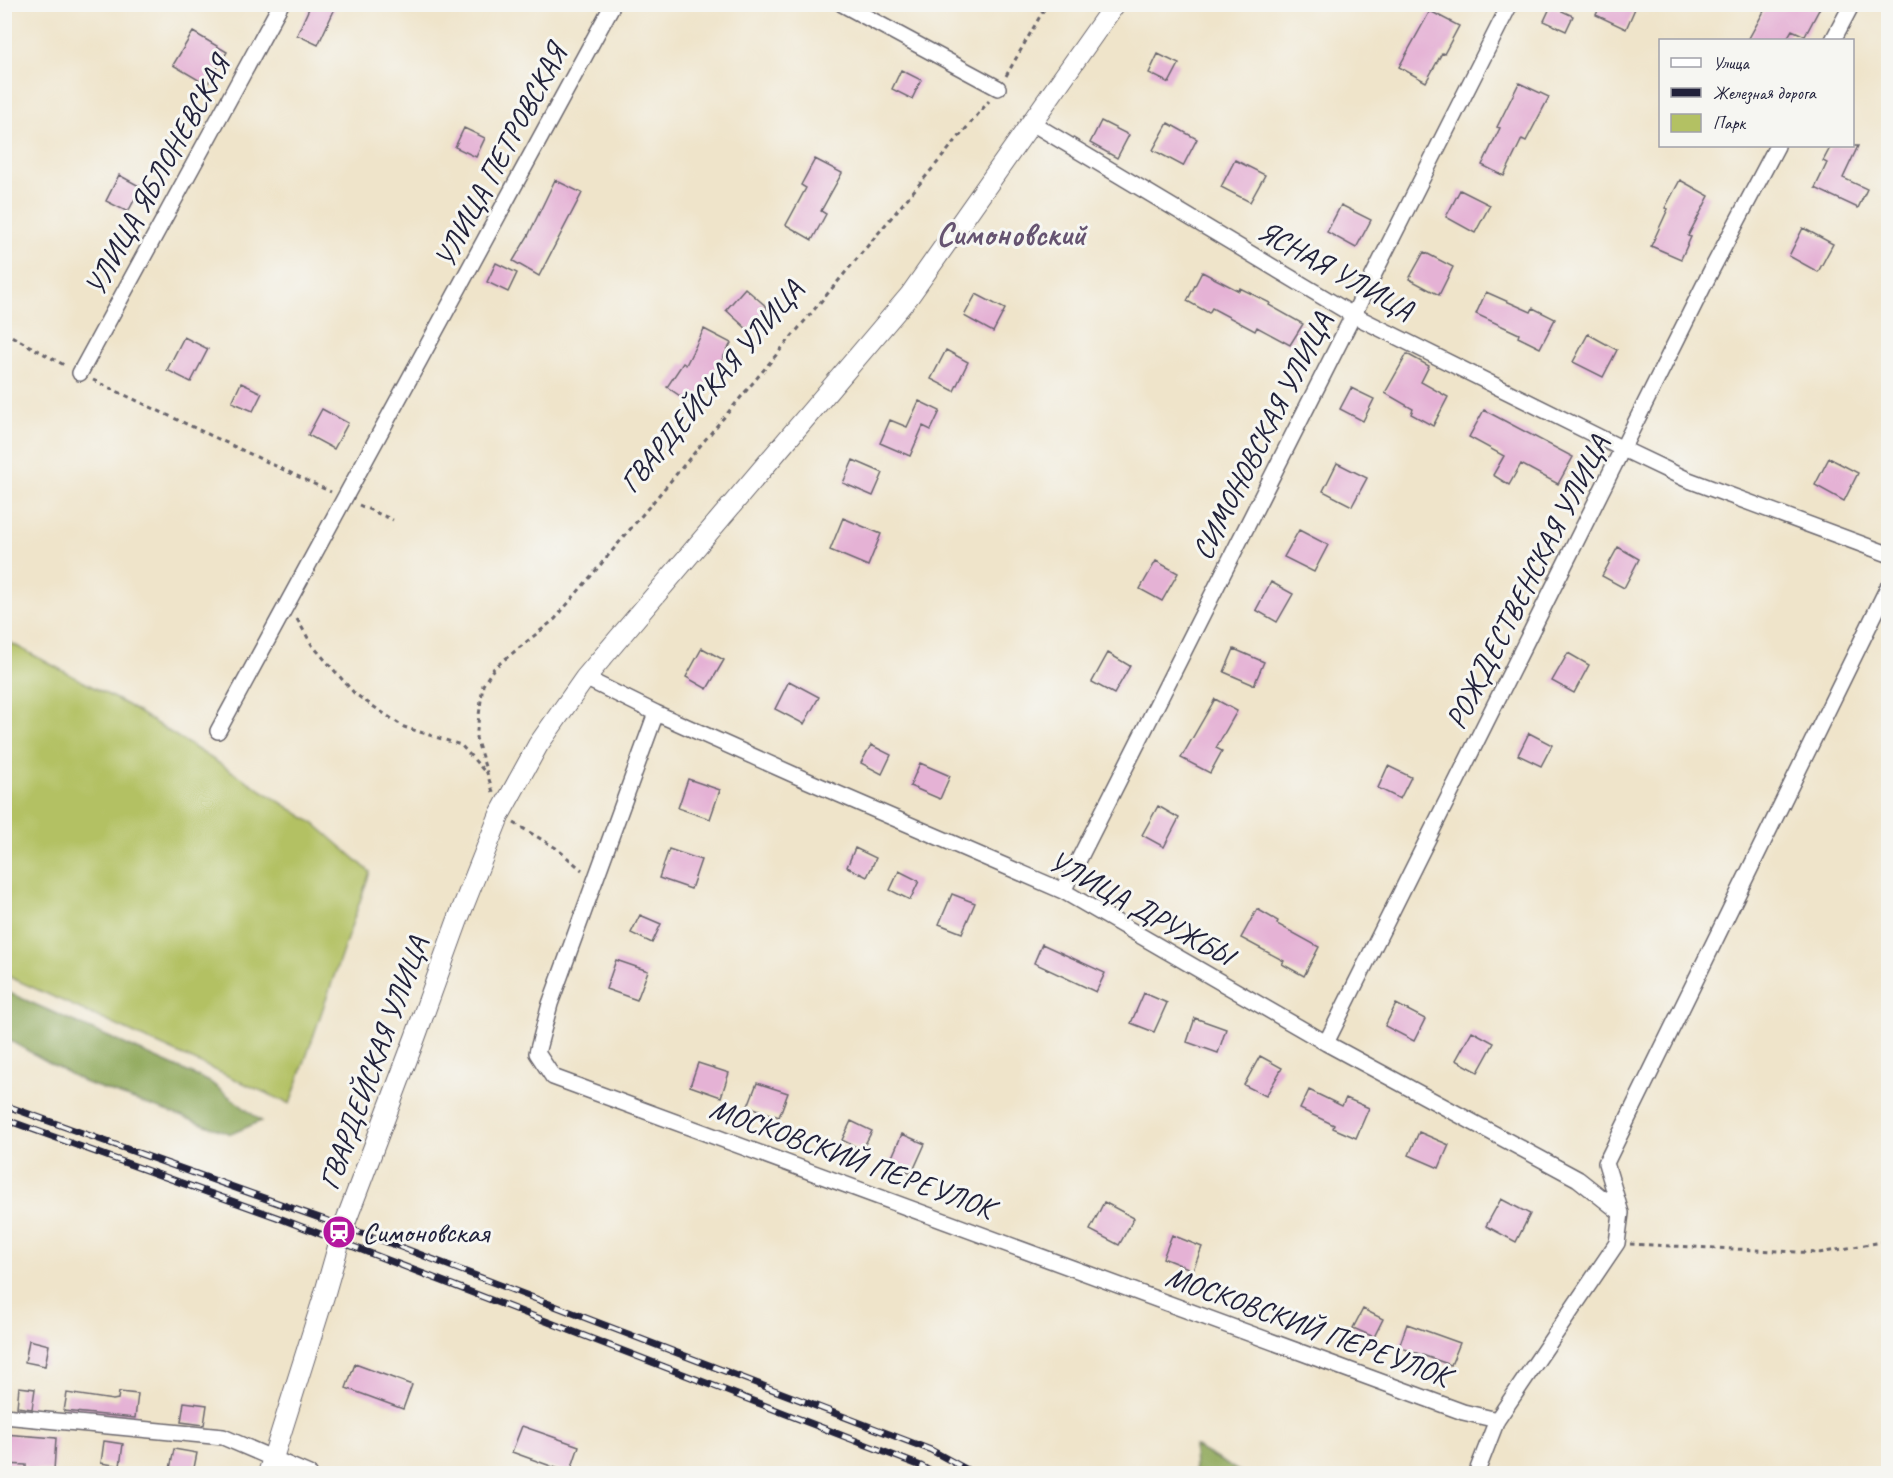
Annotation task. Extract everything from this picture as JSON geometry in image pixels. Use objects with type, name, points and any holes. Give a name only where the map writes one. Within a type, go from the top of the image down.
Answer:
[{"type":"street","name":"УЛИЦА ЯБЛОНЕВСКАЯ","points":[[80,374],[281,4]]},
{"type":"street","name":"УЛИЦА ПЕТРОВСКАЯ","points":[[218,731],[613,4]]},
{"type":"street","points":[[842,4],[998,88]]},
{"type":"street","name":"ГВАРДЕЙСКАЯ УЛИЦА","points":[[270,1466],[344,1226],[457,922],[500,814],[538,745],[585,678],[910,295],[1115,4]]},
{"type":"street","name":"СИМОНОВСКАЯ УЛИЦА","points":[[1063,891],[1510,4]]},
{"type":"street","points":[[1834,39],[1852,4]]},
{"type":"street","name":"ЯСНАЯ УЛИЦА","points":[[1032,123],[1353,315],[1623,450],[1686,479],[1888,554]]},
{"type":"street","name":"РОЖДЕСТВЕНСКАЯ УЛИЦА","points":[[1326,1043],[1712,269],[1777,147]]},
{"type":"street","points":[[1476,1473],[1497,1420],[1617,1243],[1621,1212],[1606,1163],[1888,587]]},
{"type":"street","name":"УЛИЦА ДРУЖБЫ","points":[[585,678],[656,713],[810,782],[1063,891],[1326,1043],[1578,1179],[1621,1212]]},
{"type":"street","name":"МОСКОВСКИЙ ПЕРЕУЛОК","points":[[656,713],[550,1004],[537,1053],[553,1077],[1463,1413],[1497,1420]]},
{"type":"street","points":[[4,1416],[223,1437],[270,1466],[309,1473]]},
{"type":"path","name":"ГВАРДЕЙСКАЯ УЛИЦА","points":[[500,814],[477,738],[483,685],[494,669],[555,619],[985,108],[1047,4]]},
{"type":"path","points":[[4,332],[80,374],[393,520]]},
{"type":"path","points":[[288,602],[312,645],[355,694],[404,728],[461,746],[487,774]]},
{"type":"path","points":[[500,814],[555,848],[595,881]]},
{"type":"path","points":[[1617,1243],[1819,1253],[1888,1241]]},
{"type":"green space","points":[[5,640],[127,705],[315,824],[370,872],[290,1104],[5,975]]},
{"type":"green space","points":[[5,991],[210,1082],[261,1121],[231,1134],[86,1083],[5,1038]]},
{"type":"green space","points":[[1194,1446],[1242,1473],[1195,1473]]},
{"type":"building","points":[[311,4],[337,4],[318,45],[297,35]]},
{"type":"building","points":[[1601,4],[1637,4],[1626,29],[1596,15]]},
{"type":"building","points":[[1768,4],[1783,10],[1785,4],[1822,4],[1805,36],[1792,30],[1787,39],[1749,39]]},
{"type":"building","points":[[1551,6],[1573,16],[1566,31],[1544,21]]},
{"type":"building","points":[[1430,11],[1459,26],[1426,82],[1399,67]]},
{"type":"building","points":[[193,32],[227,52],[207,85],[173,65]]},
{"type":"building","points":[[1158,54],[1179,64],[1169,83],[1149,73]]},
{"type":"building","points":[[901,70],[921,80],[912,99],[892,89]]},
{"type":"building","points":[[1519,83],[1549,97],[1526,141],[1522,139],[1504,176],[1482,165],[1500,128],[1497,127]]},
{"type":"building","points":[[1101,121],[1129,135],[1117,158],[1090,143]]},
{"type":"building","points":[[1168,123],[1197,139],[1183,166],[1153,150]]},
{"type":"building","points":[[464,128],[485,138],[476,157],[455,147]]},
{"type":"building","points":[[1858,146],[1843,178],[1867,189],[1858,208],[1815,188],[1827,163],[1823,161],[1830,147]]},
{"type":"building","points":[[815,159],[842,173],[821,211],[826,214],[812,240],[786,225],[806,188],[801,185]]},
{"type":"building","points":[[1235,160],[1265,175],[1250,202],[1221,187]]},
{"type":"building","points":[[119,175],[141,187],[128,212],[106,201]]},
{"type":"building","points":[[555,180],[582,193],[539,276],[513,261],[528,236]]},
{"type":"building","points":[[1680,180],[1709,196],[1688,236],[1691,237],[1681,259],[1651,246],[1668,209],[1665,208]]},
{"type":"building","points":[[1460,190],[1490,205],[1475,233],[1446,217]]},
{"type":"building","points":[[1341,205],[1371,220],[1356,248],[1327,232]]},
{"type":"building","points":[[1803,228],[1833,244],[1818,272],[1789,256]]},
{"type":"building","points":[[1424,252],[1453,267],[1439,295],[1409,279]]},
{"type":"building","points":[[496,263],[517,273],[508,292],[487,282]]},
{"type":"building","points":[[1202,272],[1239,291],[1240,288],[1270,303],[1269,305],[1303,324],[1290,345],[1257,327],[1255,331],[1212,308],[1209,313],[1187,301]]},
{"type":"building","points":[[745,288],[768,308],[748,330],[726,310]]},
{"type":"building","points":[[1486,292],[1531,312],[1533,308],[1555,319],[1540,348],[1518,337],[1519,334],[1476,314]]},
{"type":"building","points":[[976,294],[1005,309],[993,332],[964,316]]},
{"type":"building","points":[[704,329],[731,343],[717,369],[692,404],[667,387],[683,363],[686,365]]},
{"type":"building","points":[[1588,334],[1617,350],[1603,377],[1573,362]]},
{"type":"building","points":[[184,337],[208,349],[191,382],[167,370]]},
{"type":"building","points":[[946,350],[968,362],[954,391],[931,379]]},
{"type":"building","points":[[1407,354],[1429,366],[1421,382],[1448,397],[1433,426],[1411,414],[1413,409],[1385,393]]},
{"type":"building","points":[[241,383],[262,393],[253,411],[232,402]]},
{"type":"building","points":[[1351,388],[1374,399],[1363,421],[1340,409]]},
{"type":"building","points":[[919,401],[940,411],[931,430],[923,426],[910,456],[880,443],[890,420],[907,427]]},
{"type":"building","points":[[322,409],[348,423],[334,449],[308,435]]},
{"type":"building","points":[[1484,410],[1573,457],[1558,484],[1521,464],[1509,485],[1493,475],[1504,456],[1469,437]]},
{"type":"building","points":[[1829,458],[1858,473],[1844,501],[1815,485]]},
{"type":"building","points":[[853,460],[883,473],[873,496],[843,483]]},
{"type":"building","points":[[1337,463],[1367,478],[1352,506],[1323,491]]},
{"type":"building","points":[[843,518],[881,534],[868,566],[830,550]]},
{"type":"building","points":[[1299,530],[1328,545],[1314,572],[1284,557]]},
{"type":"building","points":[[1618,547],[1639,559],[1624,588],[1602,576]]},
{"type":"building","points":[[1156,561],[1178,573],[1162,601],[1140,589]]},
{"type":"building","points":[[1271,582],[1293,594],[1277,622],[1256,610]]},
{"type":"building","points":[[702,648],[724,660],[707,689],[686,677]]},
{"type":"building","points":[[1234,649],[1264,662],[1254,685],[1224,672]]},
{"type":"building","points":[[1108,653],[1130,666],[1114,694],[1092,682]]},
{"type":"building","points":[[1568,653],[1589,665],[1574,693],[1552,681]]},
{"type":"building","points":[[789,681],[819,697],[804,724],[775,709]]},
{"type":"building","points":[[1215,699],[1237,711],[1216,748],[1222,751],[1210,773],[1181,758]]},
{"type":"building","points":[[1529,733],[1552,745],[1541,766],[1518,755]]},
{"type":"building","points":[[871,745],[891,755],[882,774],[861,763]]},
{"type":"building","points":[[920,763],[950,776],[940,799],[910,786]]},
{"type":"building","points":[[1388,766],[1411,777],[1400,799],[1378,788]]},
{"type":"building","points":[[688,779],[720,790],[710,819],[678,808]]},
{"type":"building","points":[[1158,806],[1179,818],[1164,847],[1142,835]]},
{"type":"building","points":[[855,848],[876,858],[867,877],[847,867]]},
{"type":"building","points":[[669,849],[701,860],[691,889],[659,878]]},
{"type":"building","points":[[899,871],[919,881],[910,900],[890,890]]},
{"type":"building","points":[[952,894],[975,903],[962,933],[939,924]]},
{"type":"building","points":[[1257,909],[1278,921],[1277,924],[1319,947],[1304,976],[1282,964],[1284,961],[1241,938]]},
{"type":"building","points":[[640,915],[661,924],[652,943],[631,933]]},
{"type":"building","points":[[1042,944],[1105,973],[1096,992],[1034,963]]},
{"type":"building","points":[[616,960],[648,971],[637,1000],[606,989]]},
{"type":"building","points":[[1144,993],[1167,1003],[1154,1032],[1131,1023]]},
{"type":"building","points":[[1396,1004],[1425,1019],[1414,1041],[1385,1026]]},
{"type":"building","points":[[1195,1018],[1226,1029],[1218,1053],[1187,1042]]},
{"type":"building","points":[[1472,1031],[1494,1043],[1478,1072],[1456,1060]]},
{"type":"building","points":[[1260,1056],[1282,1068],[1266,1096],[1244,1085]]},
{"type":"building","points":[[698,1063],[729,1073],[721,1097],[690,1086]]},
{"type":"building","points":[[757,1083],[788,1093],[779,1117],[748,1106]]},
{"type":"building","points":[[1309,1090],[1342,1106],[1346,1098],[1369,1108],[1356,1138],[1300,1109]]},
{"type":"building","points":[[851,1121],[872,1131],[862,1150],[842,1140]]},
{"type":"building","points":[[1419,1132],[1449,1145],[1439,1168],[1409,1155]]},
{"type":"building","points":[[902,1134],[925,1144],[912,1173],[889,1164]]},
{"type":"building","points":[[1501,1199],[1530,1214],[1516,1242],[1486,1226]]},
{"type":"building","points":[[1104,1202],[1134,1218],[1119,1245],[1090,1230]]},
{"type":"building","points":[[1172,1235],[1202,1247],[1193,1270],[1163,1258]]},
{"type":"building","points":[[1363,1309],[1383,1319],[1374,1337],[1353,1328]]},
{"type":"building","points":[[1407,1324],[1460,1343],[1451,1365],[1399,1347]]},
{"type":"building","points":[[29,1340],[49,1345],[45,1366],[25,1362]]},
{"type":"building","points":[[355,1364],[412,1385],[403,1409],[346,1388]]},
{"type":"building","points":[[19,1387],[35,1389],[32,1409],[17,1407]]},
{"type":"building","points":[[119,1392],[138,1394],[135,1418],[64,1411],[67,1393],[113,1400],[118,1399]]},
{"type":"building","points":[[184,1402],[207,1405],[204,1425],[181,1422]]},
{"type":"building","points":[[522,1426],[579,1446],[570,1473],[512,1452]]},
{"type":"building","points":[[4,1434],[56,1438],[54,1471],[26,1469],[26,1465],[4,1464]]},
{"type":"building","points":[[104,1441],[123,1444],[120,1466],[101,1463]]},
{"type":"building","points":[[174,1449],[197,1453],[193,1473],[170,1469]]},
{"type":"railway","points":[[4,1105],[398,1246],[931,1450],[975,1474]]},
{"type":"railway","points":[[4,1119],[279,1218],[921,1466],[935,1474]]},
{"type":"place","name":"Симоновская","points":[[339,1232]]},
{"type":"district","name":"Симоновский","points":[[1011,234]]}]
